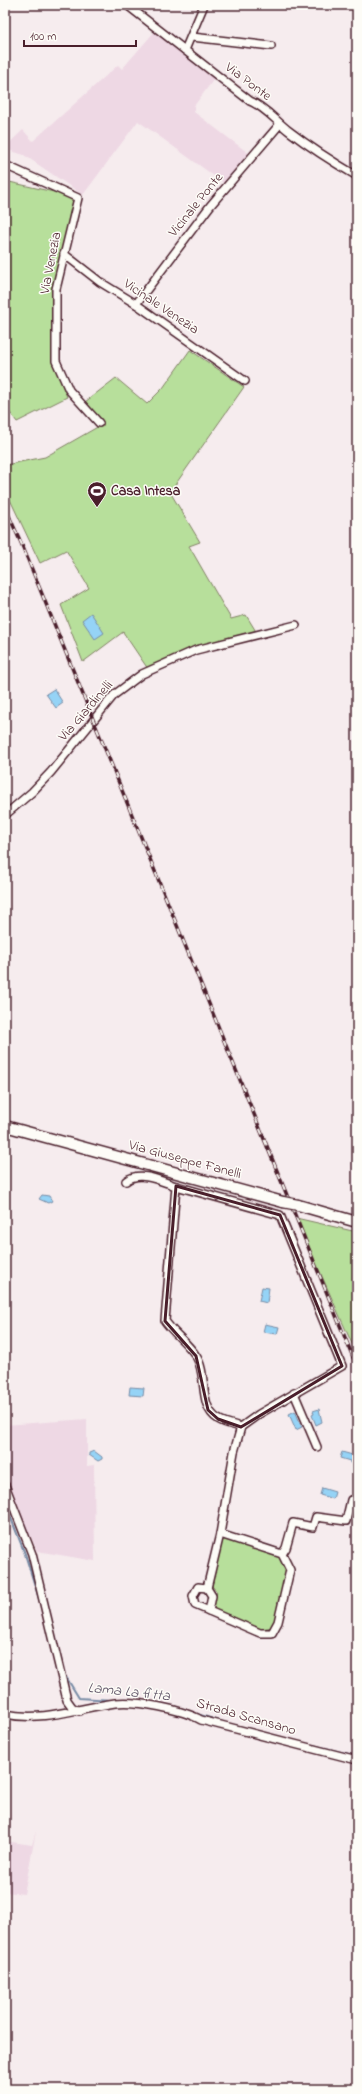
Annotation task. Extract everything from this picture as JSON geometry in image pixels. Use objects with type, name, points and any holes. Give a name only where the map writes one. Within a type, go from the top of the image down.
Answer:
[{"type":"main road","name":"Via Giuseppe Fanelli","points":[[5,1126],[357,1222]]},
{"type":"street","name":"Via Ponte","points":[[127,5],[250,101],[258,104],[280,124],[314,150],[357,176]]},
{"type":"street","points":[[185,50],[192,37],[204,5]]},
{"type":"street","points":[[192,37],[271,46]]},
{"type":"street","name":"Vicinale Ponte","points":[[136,304],[210,206],[280,124]]},
{"type":"street","name":"Via Venezia","points":[[5,165],[78,198],[56,289],[56,361],[69,390],[99,423]]},
{"type":"street","name":"Vicinale Venezia","points":[[64,254],[100,282],[136,304],[245,381]]},
{"type":"street","name":"Via Giardinelli","points":[[5,815],[32,792],[51,772],[114,695],[142,674],[196,650],[296,625]]},
{"type":"street","points":[[126,1181],[131,1177],[139,1175],[280,1215],[342,1366],[258,1414],[241,1427],[234,1452],[220,1534],[207,1588],[212,1596],[209,1611]]},
{"type":"street","points":[[176,1186],[165,1321],[172,1331],[196,1356],[204,1379],[208,1410],[218,1419],[241,1427]]},
{"type":"street","points":[[294,1393],[317,1447]]},
{"type":"street","points":[[5,1486],[32,1554],[60,1668],[65,1695],[69,1704],[79,1711]]},
{"type":"street","points":[[282,1554],[286,1548],[293,1523],[313,1528],[316,1517],[346,1521],[351,1500],[357,1501]]},
{"type":"street","points":[[207,1588],[198,1587],[193,1596],[195,1605],[260,1634],[272,1632],[278,1622],[290,1570],[282,1554],[220,1534]]},
{"type":"street","points":[[53,1714],[62,1708],[65,1695]]},
{"type":"street","name":"Strada Scansano","points":[[5,1714],[24,1718],[79,1711],[115,1703],[157,1706],[194,1716],[201,1720],[357,1760]]},
{"type":"highlighted area","points":[[176,1186],[280,1215],[342,1366],[241,1427],[218,1419],[208,1410],[196,1356],[165,1321]]},
{"type":"shaded area","points":[[155,31],[214,79],[194,106],[194,112],[251,155],[228,186],[138,121],[83,195],[24,155],[5,149],[5,147],[23,130],[33,141],[118,65],[122,69]]},
{"type":"shaded area","points":[[87,1419],[87,1466],[94,1465],[95,1561],[37,1551],[5,1479],[5,1425]]},
{"type":"shaded area","points":[[36,1831],[24,1894],[5,1892],[5,1841],[32,1845]]},
{"type":"green space","points":[[5,181],[76,197],[54,289],[54,364],[67,397],[17,422],[5,406]]},
{"type":"green space","name":"Casa Intesa","points":[[190,350],[244,387],[170,492],[200,542],[189,546],[231,619],[246,615],[257,633],[148,669],[123,632],[83,662],[61,605],[89,588],[66,550],[40,563],[5,489],[5,465],[45,457],[101,425],[101,419],[85,402],[116,378],[147,404],[163,388]]},
{"type":"green space","points":[[296,1218],[357,1232],[357,1355]]},
{"type":"green space","points":[[222,1538],[279,1557],[288,1569],[276,1621],[273,1627],[260,1629],[215,1610],[213,1607],[217,1592],[212,1586]]},
{"type":"water","points":[[91,613],[104,633],[95,639],[82,620]]},
{"type":"water","points":[[54,689],[63,703],[56,708],[46,694]]},
{"type":"water","points":[[42,1195],[49,1196],[52,1201],[48,1203],[39,1199]]},
{"type":"water","points":[[262,1287],[269,1288],[267,1303],[259,1301]]},
{"type":"water","points":[[265,1324],[279,1327],[277,1334],[263,1332]]},
{"type":"water","points":[[130,1387],[144,1388],[143,1396],[129,1395]]},
{"type":"water","points":[[319,1409],[322,1422],[316,1425],[312,1415],[314,1414],[313,1411]]},
{"type":"water","points":[[295,1411],[302,1427],[296,1430],[289,1414]]},
{"type":"water","points":[[94,1451],[102,1457],[102,1459],[98,1461],[89,1455],[89,1453]]},
{"type":"water","points":[[342,1452],[356,1456],[354,1465],[350,1463],[350,1461],[340,1458]]},
{"type":"water","points":[[322,1488],[335,1492],[333,1499],[320,1495]]},
{"type":"waterway","name":"Lama La fitta","points":[[5,1503],[25,1554],[40,1602]]},
{"type":"waterway","name":"Lama La fitta","points":[[63,1672],[79,1698],[112,1700]]},
{"type":"waterway","name":"Lama La fitta","points":[[197,1714],[223,1722]]},
{"type":"waterway","name":"Lama La fitta","points":[[313,1745],[357,1756]]},
{"type":"railway","points":[[5,507],[22,545],[357,1367]]},
{"type":"place","name":"Casa Intesa","points":[[97,508]]}]
